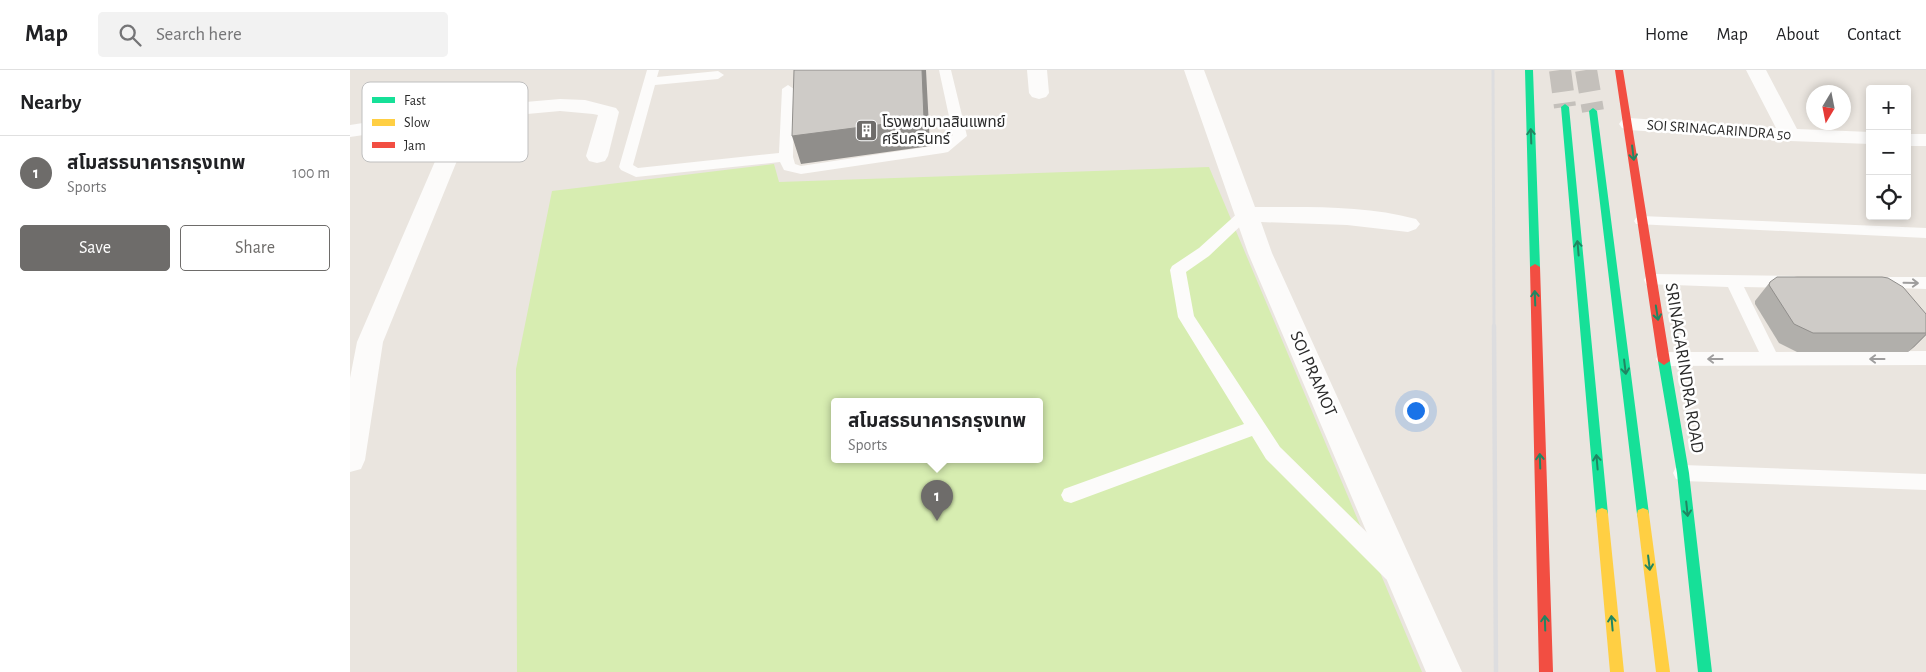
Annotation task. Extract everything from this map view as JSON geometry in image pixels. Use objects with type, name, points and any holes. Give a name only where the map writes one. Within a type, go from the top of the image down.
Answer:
[{"type":"main road","points":[[1529,70],[1546,672]]},
{"type":"main road","name":"SRINAGARINDRA ROAD","points":[[1620,70],[1683,473],[1705,672]]},
{"type":"main road","points":[[1565,107],[1617,672]]},
{"type":"main road","points":[[1593,111],[1663,672]]},
{"type":"street","points":[[1037,70],[1039,93]]},
{"type":"street","name":"SOI PRAMOT","points":[[1194,70],[1260,253],[1444,672]]},
{"type":"street","points":[[1756,70],[1790,135]]},
{"type":"street","points":[[528,107],[565,104],[593,106],[609,112],[597,156]]},
{"type":"street","name":"SOI SRINAGARINDRA 50","points":[[1629,124],[1790,135],[1866,138]]},
{"type":"street","points":[[1911,140],[1926,140]]},
{"type":"street","points":[[350,460],[370,342],[445,162]]},
{"type":"street","points":[[1245,214],[1365,218],[1408,224]]},
{"type":"lane","points":[[788,89],[786,157],[789,167],[801,170],[943,149],[960,136],[945,70]]},
{"type":"lane","points":[[718,75],[652,76],[626,167],[636,173],[786,157]]},
{"type":"lane","points":[[1245,214],[1204,252],[1178,270],[1186,317],[1273,453],[1406,585]]},
{"type":"lane","points":[[1642,220],[1926,233]]},
{"type":"lane","points":[[1652,280],[1810,282]]},
{"type":"lane","points":[[1733,281],[1772,359]]},
{"type":"lane","points":[[1858,282],[1926,283]]},
{"type":"lane","points":[[1665,358],[1926,358]]},
{"type":"lane","points":[[1071,495],[1256,427]]},
{"type":"lane","points":[[1683,473],[1926,482]]},
{"type":"green space","points":[[774,164],[779,182],[1209,167],[1422,672],[517,672],[516,369],[552,191]]},
{"type":"building","name":"โรงพยาบาลสินแพทย์ ศรีนครินทร์","points":[[794,70],[922,70],[924,119],[792,136]]},
{"type":"building","points":[[1777,277],[1888,278],[1903,287],[1926,314],[1926,333],[1813,333],[1794,324],[1769,285]]},
{"type":"tunnel","points":[[1560,70],[1565,107]]},
{"type":"tunnel","points":[[1586,70],[1593,111]]},
{"type":"railway","points":[[1493,70],[1494,327]]},
{"type":"railway","points":[[1494,326],[1496,672]]},
{"type":"traffic: fast","points":[[1529,70],[1535,267]]},
{"type":"traffic: fast","points":[[1565,107],[1602,514]]},
{"type":"traffic: fast","points":[[1593,111],[1643,514]]},
{"type":"traffic: fast","points":[[1664,361],[1683,473],[1705,672]]},
{"type":"traffic: slow","points":[[1602,514],[1617,672]]},
{"type":"traffic: slow","points":[[1643,514],[1663,672]]},
{"type":"traffic: jam","points":[[1619,70],[1664,361]]},
{"type":"traffic: jam","points":[[1535,267],[1546,672]]},
{"type":"place","name":"โรงพยาบาลสินแพทย์ ศรีนครินทร์","points":[[866,131]]},
{"type":"place","name":"สโมสรธนาคารกรุงเทพ","points":[[937,521]]}]
